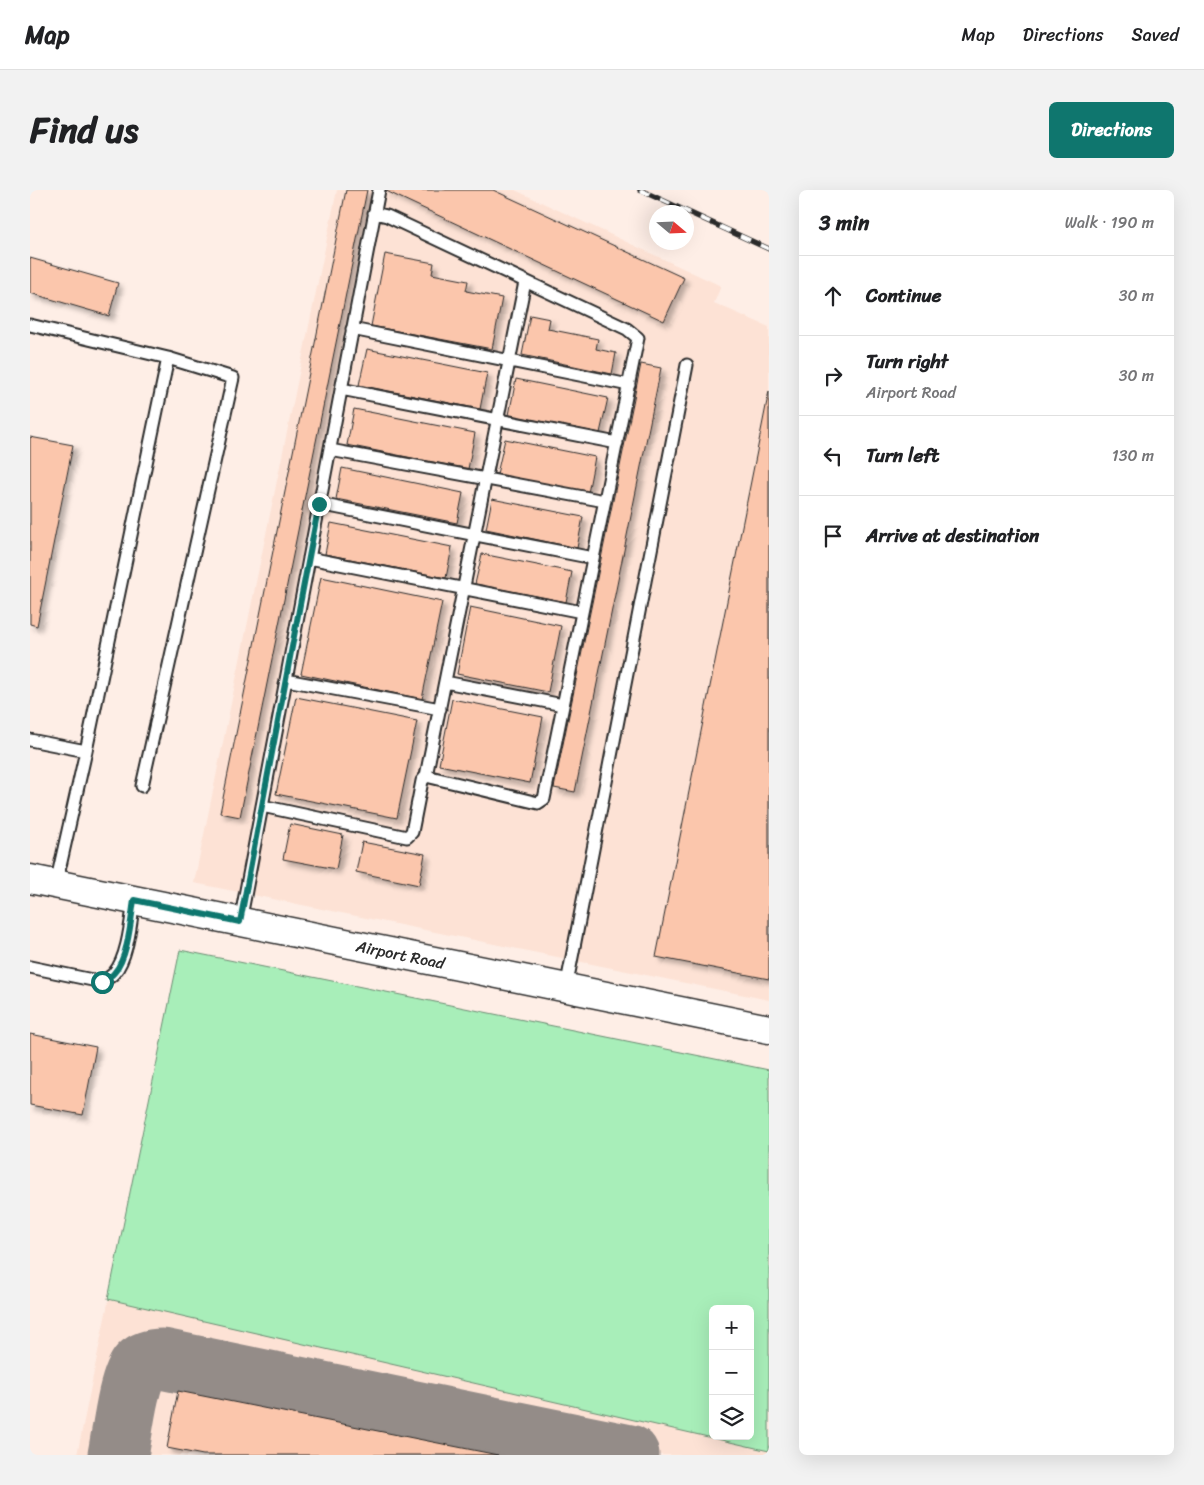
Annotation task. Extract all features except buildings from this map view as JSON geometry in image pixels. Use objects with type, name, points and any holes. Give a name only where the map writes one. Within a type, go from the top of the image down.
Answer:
[{"type":"street","name":"Airport Road","points":[[43,882],[769,1029]]},
{"type":"lane","points":[[240,922],[379,190]]},
{"type":"lane","points":[[374,213],[387,216],[627,329],[638,338],[544,800],[538,803],[426,776]]},
{"type":"lane","points":[[262,806],[407,837],[412,832],[422,781],[426,776],[440,710],[525,282]]},
{"type":"lane","points":[[30,325],[168,358],[234,378],[142,786]]},
{"type":"lane","points":[[352,329],[629,385]]},
{"type":"lane","points":[[43,882],[86,752],[168,358]]},
{"type":"lane","points":[[566,988],[687,365]]},
{"type":"lane","points":[[341,389],[617,443]]},
{"type":"lane","points":[[330,450],[605,501]]},
{"type":"lane","points":[[319,504],[593,558]]},
{"type":"lane","points":[[309,558],[582,612]]},
{"type":"lane","points":[[286,680],[440,710]]},
{"type":"lane","points":[[445,682],[563,705]]},
{"type":"lane","points":[[30,740],[86,752]]},
{"type":"lane","points":[[30,968],[102,982],[115,972],[124,954],[134,900]]},
{"type":"shaded area","points":[[337,190],[515,190],[721,286],[714,303],[769,327],[769,1000],[194,883]]},
{"type":"shaded area","points":[[180,950],[769,1070],[769,1455],[77,1455]]},
{"type":"green space","points":[[180,950],[769,1070],[769,1451],[721,1440],[754,1440],[754,1305],[709,1305],[709,1437],[108,1299]]},
{"type":"taxiway","points":[[118,1455],[126,1408],[136,1373],[145,1362],[162,1359],[629,1455]]},
{"type":"railway","points":[[640,190],[769,249]]},
{"type":"route","points":[[102,982],[115,972],[127,946],[134,900],[240,922],[319,504]]}]
